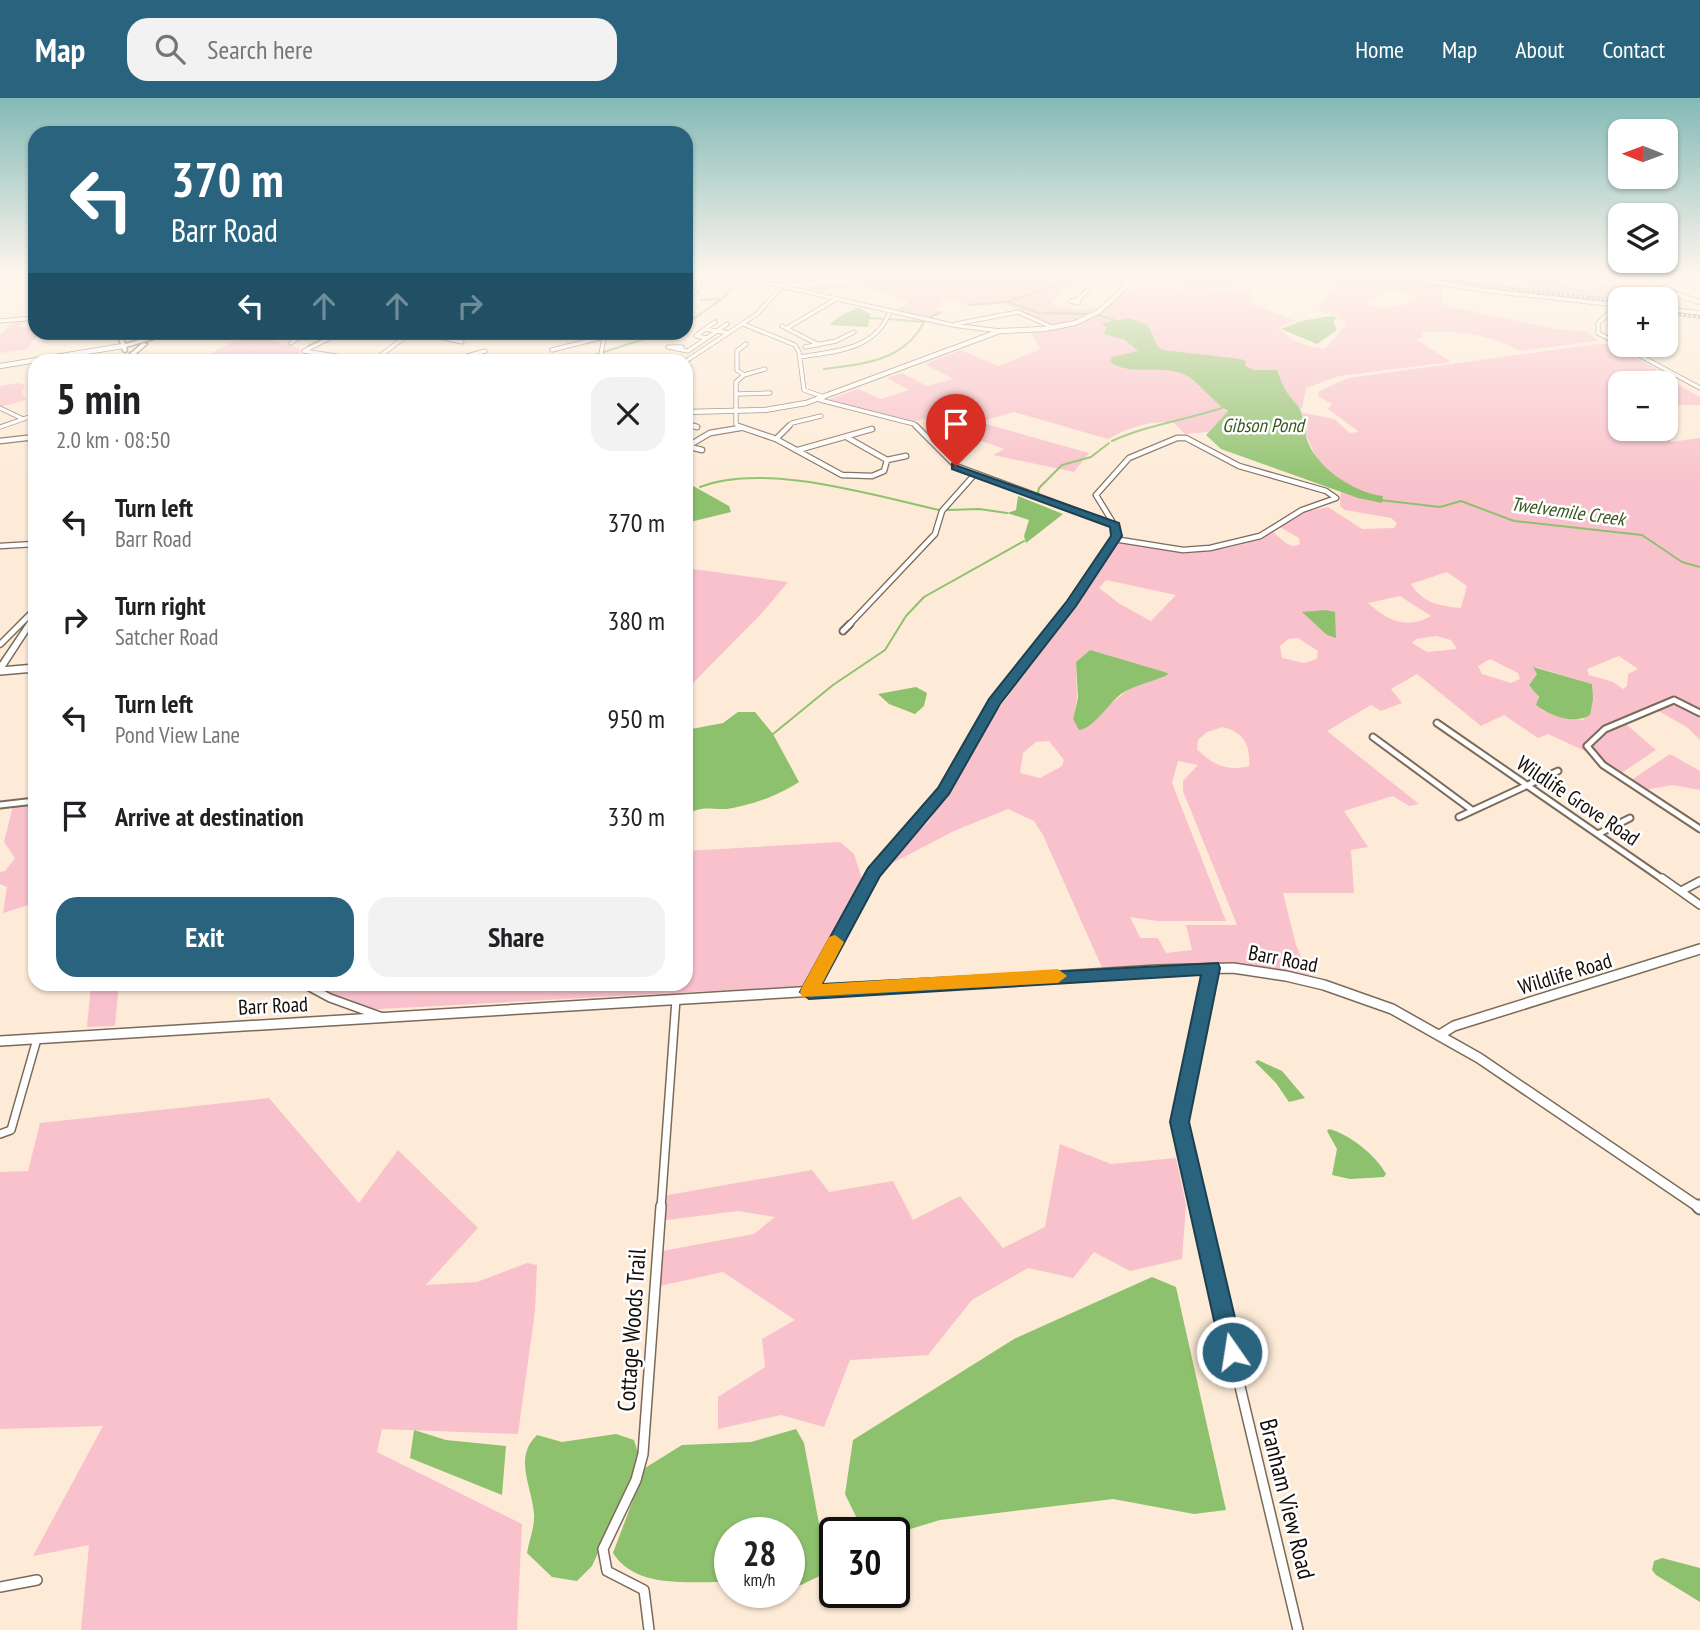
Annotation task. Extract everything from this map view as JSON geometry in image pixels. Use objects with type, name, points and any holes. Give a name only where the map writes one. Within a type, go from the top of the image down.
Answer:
[{"type":"main road","points":[[123,346],[126,354]]},
{"type":"main road","points":[[0,645],[28,616]]},
{"type":"main road","points":[[0,670],[28,627]]},
{"type":"street","points":[[313,345],[304,351],[323,354]]},
{"type":"street","points":[[552,350],[568,345]]},
{"type":"street","points":[[688,351],[696,345]]},
{"type":"street","points":[[693,357],[712,345]]},
{"type":"street","points":[[744,345],[737,351],[735,363],[737,370],[744,375]]},
{"type":"street","points":[[794,345],[800,357],[803,390],[823,399],[914,424],[923,430],[949,462],[1115,525]]},
{"type":"street","points":[[805,346],[812,345]]},
{"type":"street","points":[[800,357],[859,345]]},
{"type":"street","points":[[693,412],[773,409],[823,399],[962,345]]},
{"type":"street","points":[[74,354],[123,346]]},
{"type":"street","points":[[679,349],[699,354]]},
{"type":"street","points":[[475,354],[485,351]]},
{"type":"street","points":[[1642,357],[1700,388]]},
{"type":"street","points":[[0,366],[28,361]]},
{"type":"street","points":[[740,428],[736,424],[736,382],[744,375],[765,369]]},
{"type":"street","points":[[737,394],[770,393]]},
{"type":"street","points":[[0,408],[23,419]]},
{"type":"street","points":[[776,439],[792,423],[821,416]]},
{"type":"street","points":[[0,427],[28,417]]},
{"type":"street","points":[[693,426],[697,427]]},
{"type":"street","points":[[693,443],[710,433],[740,428],[776,439],[842,475],[857,477],[884,471],[887,460]]},
{"type":"street","points":[[798,450],[848,438],[872,429]]},
{"type":"street","points":[[0,440],[28,438]]},
{"type":"street","points":[[848,438],[887,460],[906,456]]},
{"type":"street","points":[[809,992],[874,872],[943,791],[994,702],[1071,604],[1114,539],[1115,525],[1097,502],[1096,493],[1129,458],[1179,438],[1190,440],[1207,452],[1239,466],[1326,491],[1336,498],[1302,510],[1260,536],[1210,548],[1183,550],[1114,539]]},
{"type":"street","points":[[693,448],[702,450]]},
{"type":"street","points":[[843,631],[935,534],[942,511],[975,474]]},
{"type":"street","points":[[0,547],[28,545]]},
{"type":"street","points":[[0,670],[28,668]]},
{"type":"street","points":[[1700,713],[1674,700],[1605,729],[1587,746],[1603,765],[1700,829]]},
{"type":"street","name":"Wildlife Grove Road","points":[[1437,723],[1700,905]]},
{"type":"street","points":[[1373,737],[1472,810]]},
{"type":"street","points":[[1459,817],[1558,771]]},
{"type":"street","points":[[0,804],[28,802]]},
{"type":"street","points":[[1598,834],[1630,818]]},
{"type":"street","points":[[1681,891],[1700,881]]},
{"type":"street","name":"Wildlife Road","points":[[1441,1034],[1454,1026],[1700,949]]},
{"type":"street","name":"Barr Road","points":[[0,1041],[1211,968],[1246,970],[1314,982],[1392,1009],[1441,1034],[1700,1208]]},
{"type":"street","name":"Branham View Road","points":[[1211,968],[1180,1108],[1181,1137],[1298,1630]]},
{"type":"street","points":[[317,991],[338,1002],[386,1017]]},
{"type":"street","name":"Cottage Woods Trail","points":[[649,1630],[650,1600],[644,1588],[607,1571],[603,1549],[636,1480],[643,1454],[676,999]]},
{"type":"street","points":[[0,1134],[11,1130],[37,1039]]},
{"type":"street","points":[[0,1587],[37,1580]]},
{"type":"shaded area","points":[[0,345],[30,345],[27,349],[0,353]]},
{"type":"shaded area","points":[[226,345],[290,345],[299,348],[301,352],[300,354],[212,353]]},
{"type":"shaded area","points":[[1039,345],[1308,345],[1325,349],[1328,345],[1426,345],[1451,362],[1339,376],[1306,388],[1302,409],[1290,401],[1223,409],[1228,412],[1208,432],[1185,434],[1173,422],[1164,422],[1139,426],[1108,439],[1014,412],[979,422],[1089,453],[1074,472],[993,455],[1004,449],[982,441],[943,415],[936,414],[915,422],[827,400],[858,389],[881,399],[909,390],[887,378],[902,373],[927,386],[953,379],[925,364],[961,350],[998,366],[1041,349]]},
{"type":"shaded area","points":[[1510,345],[1563,345],[1520,351]]},
{"type":"shaded area","points":[[1587,345],[1608,345],[1608,357],[1635,357],[1657,369],[1608,371],[1608,441],[1671,442],[1700,438],[1700,740],[1688,728],[1657,710],[1620,719],[1656,750],[1620,774],[1585,751],[1548,734],[1538,738],[1504,715],[1481,726],[1417,674],[1391,689],[1402,703],[1381,711],[1371,705],[1327,731],[1419,804],[1409,806],[1393,796],[1344,811],[1368,847],[1351,850],[1354,893],[1283,893],[1296,945],[1309,975],[1238,964],[1168,964],[1103,970],[1043,835],[1034,821],[1008,809],[954,831],[883,868],[930,820],[986,725],[1060,628],[1118,542],[1178,550],[1214,550],[1233,547],[1273,532],[1292,546],[1300,544],[1299,538],[1280,527],[1305,512],[1328,507],[1362,529],[1394,528],[1397,523],[1391,518],[1345,510],[1340,506],[1341,490],[1275,467],[1316,457],[1306,435],[1308,425],[1300,412],[1334,419],[1350,433],[1359,432],[1328,409],[1332,404],[1318,396],[1319,391],[1348,378]],"holes":[[[1447,572],[1467,586],[1461,608],[1432,602],[1411,584]],[[1106,580],[1176,595],[1151,621],[1120,604],[1099,588]],[[1400,596],[1431,616],[1405,623],[1382,614],[1368,603]],[[1436,636],[1451,640],[1457,649],[1427,652],[1412,643],[1416,639]],[[1298,638],[1318,651],[1317,659],[1304,663],[1282,658],[1280,646],[1288,639]],[[1090,650],[1169,674],[1129,689],[1096,716],[1073,719],[1077,698],[1076,662]],[[1619,656],[1638,669],[1628,674],[1627,686],[1623,689],[1613,682],[1589,675],[1587,669]],[[1490,659],[1518,673],[1520,679],[1511,683],[1482,674],[1478,666]],[[1535,667],[1592,684],[1583,720],[1553,715],[1542,710],[1535,689],[1529,685],[1537,674]],[[1223,727],[1236,732],[1244,740],[1249,752],[1249,766],[1221,766],[1197,749],[1198,740],[1207,732]],[[1049,741],[1064,760],[1062,766],[1040,778],[1020,773],[1023,753],[1036,742]],[[1178,761],[1198,765],[1183,781],[1183,791],[1237,925],[1186,925],[1192,950],[1166,953],[1158,938],[1140,938],[1130,917],[1157,921],[1226,921],[1172,783]]]},
{"type":"shaded area","points":[[19,383],[25,385],[22,393],[26,400],[0,407],[0,386]]},
{"type":"shaded area","points":[[1678,385],[1700,397],[1700,405],[1678,405]]},
{"type":"shaded area","points":[[693,569],[788,582],[763,612],[693,683]]},
{"type":"shaded area","points":[[1670,754],[1700,771],[1700,790],[1673,785],[1644,790],[1630,781]]},
{"type":"shaded area","points":[[28,804],[28,905],[3,913],[7,887],[0,884],[0,872],[5,871],[15,858],[4,842],[13,806]]},
{"type":"shaded area","points":[[840,842],[854,854],[863,882],[805,986],[362,1010],[320,991],[693,991],[693,851]]},
{"type":"shaded area","points":[[90,991],[118,991],[115,1026],[87,1027]]},
{"type":"shaded area","points":[[269,1098],[359,1203],[398,1150],[478,1228],[426,1285],[477,1282],[527,1263],[537,1265],[535,1311],[518,1434],[382,1429],[377,1452],[522,1524],[517,1630],[81,1630],[89,1545],[33,1556],[103,1426],[0,1429],[0,1172],[28,1171],[40,1123]]},
{"type":"shaded area","points":[[1060,1144],[1111,1164],[1176,1158],[1186,1205],[1182,1259],[1130,1271],[1094,1252],[1073,1278],[1028,1268],[972,1300],[928,1355],[850,1360],[824,1427],[781,1415],[718,1429],[718,1397],[765,1367],[762,1339],[795,1320],[723,1272],[655,1287],[657,1252],[754,1234],[775,1217],[738,1211],[659,1221],[662,1196],[812,1170],[829,1192],[893,1181],[913,1220],[960,1196],[1003,1248],[1045,1227]]},
{"type":"water","name":"Gibson Pond","points":[[1131,345],[1157,345],[1163,350],[1240,359],[1246,361],[1245,366],[1254,370],[1277,370],[1285,390],[1306,420],[1306,436],[1317,458],[1348,484],[1383,496],[1382,503],[1358,498],[1221,449],[1206,435],[1228,411],[1194,380],[1172,371],[1135,370],[1110,362],[1112,357],[1138,351]]},
{"type":"water","points":[[693,486],[729,506],[731,512],[693,521]]},
{"type":"water","points":[[1018,496],[1063,514],[1026,543],[1024,536],[1029,520],[1007,513],[1016,510]]},
{"type":"water","points":[[1302,612],[1335,612],[1336,638],[1327,635]]},
{"type":"water","points":[[1090,650],[1169,674],[1121,694],[1090,726],[1079,730],[1073,719],[1078,698],[1076,662]]},
{"type":"water","points":[[1533,667],[1592,684],[1590,715],[1577,719],[1562,718],[1536,705],[1539,697],[1529,685],[1537,674]]},
{"type":"water","points":[[916,687],[927,693],[924,706],[915,714],[889,704],[878,694]]},
{"type":"water","points":[[738,712],[755,712],[773,734],[799,782],[750,804],[693,811],[693,729],[723,723]]},
{"type":"water","points":[[1258,1060],[1282,1071],[1305,1098],[1289,1102],[1276,1083],[1255,1062]]},
{"type":"water","points":[[1329,1129],[1345,1135],[1369,1153],[1382,1167],[1386,1174],[1384,1177],[1350,1179],[1332,1175],[1337,1149],[1327,1131]]},
{"type":"water","points":[[1152,1277],[1176,1287],[1226,1510],[1194,1514],[1113,1499],[940,1520],[910,1529],[910,1517],[856,1517],[845,1494],[853,1440],[1014,1339]]},
{"type":"water","points":[[796,1429],[804,1443],[819,1524],[819,1576],[805,1583],[805,1517],[714,1517],[714,1582],[666,1581],[636,1573],[623,1565],[613,1553],[645,1468],[682,1445],[751,1442]]},
{"type":"water","points":[[414,1430],[446,1440],[506,1446],[502,1495],[410,1458]]},
{"type":"water","points":[[616,1434],[634,1440],[638,1453],[632,1479],[592,1566],[577,1581],[552,1577],[527,1553],[534,1519],[525,1463],[530,1444],[537,1435],[562,1442]]},
{"type":"water","points":[[1662,1558],[1700,1568],[1700,1602],[1656,1575],[1652,1570],[1654,1561]]},
{"type":"waterway","points":[[604,352],[624,345]]},
{"type":"waterway","points":[[824,369],[882,358],[905,345]]},
{"type":"waterway","points":[[1112,441],[1222,408]]},
{"type":"waterway","points":[[1038,493],[1039,488],[1062,465],[1091,457],[1109,443]]},
{"type":"waterway","points":[[700,487],[726,480],[786,479],[818,483],[939,510]]},
{"type":"waterway","name":"Twelvemile Creek","points":[[1380,500],[1440,507],[1461,501],[1514,521],[1642,535],[1682,562],[1700,567]]},
{"type":"waterway","points":[[947,510],[979,509],[1007,513]]},
{"type":"waterway","points":[[773,734],[833,685],[885,650],[906,616],[924,597],[1024,541]]},
{"type":"slow traffic","points":[[835,942],[809,992],[1058,976]]},
{"type":"route","points":[[956,466],[1115,525],[1116,536],[1071,604],[994,702],[943,791],[881,861],[809,992],[1211,968],[1180,1108],[1180,1122],[1184,1152],[1232,1352]]}]
